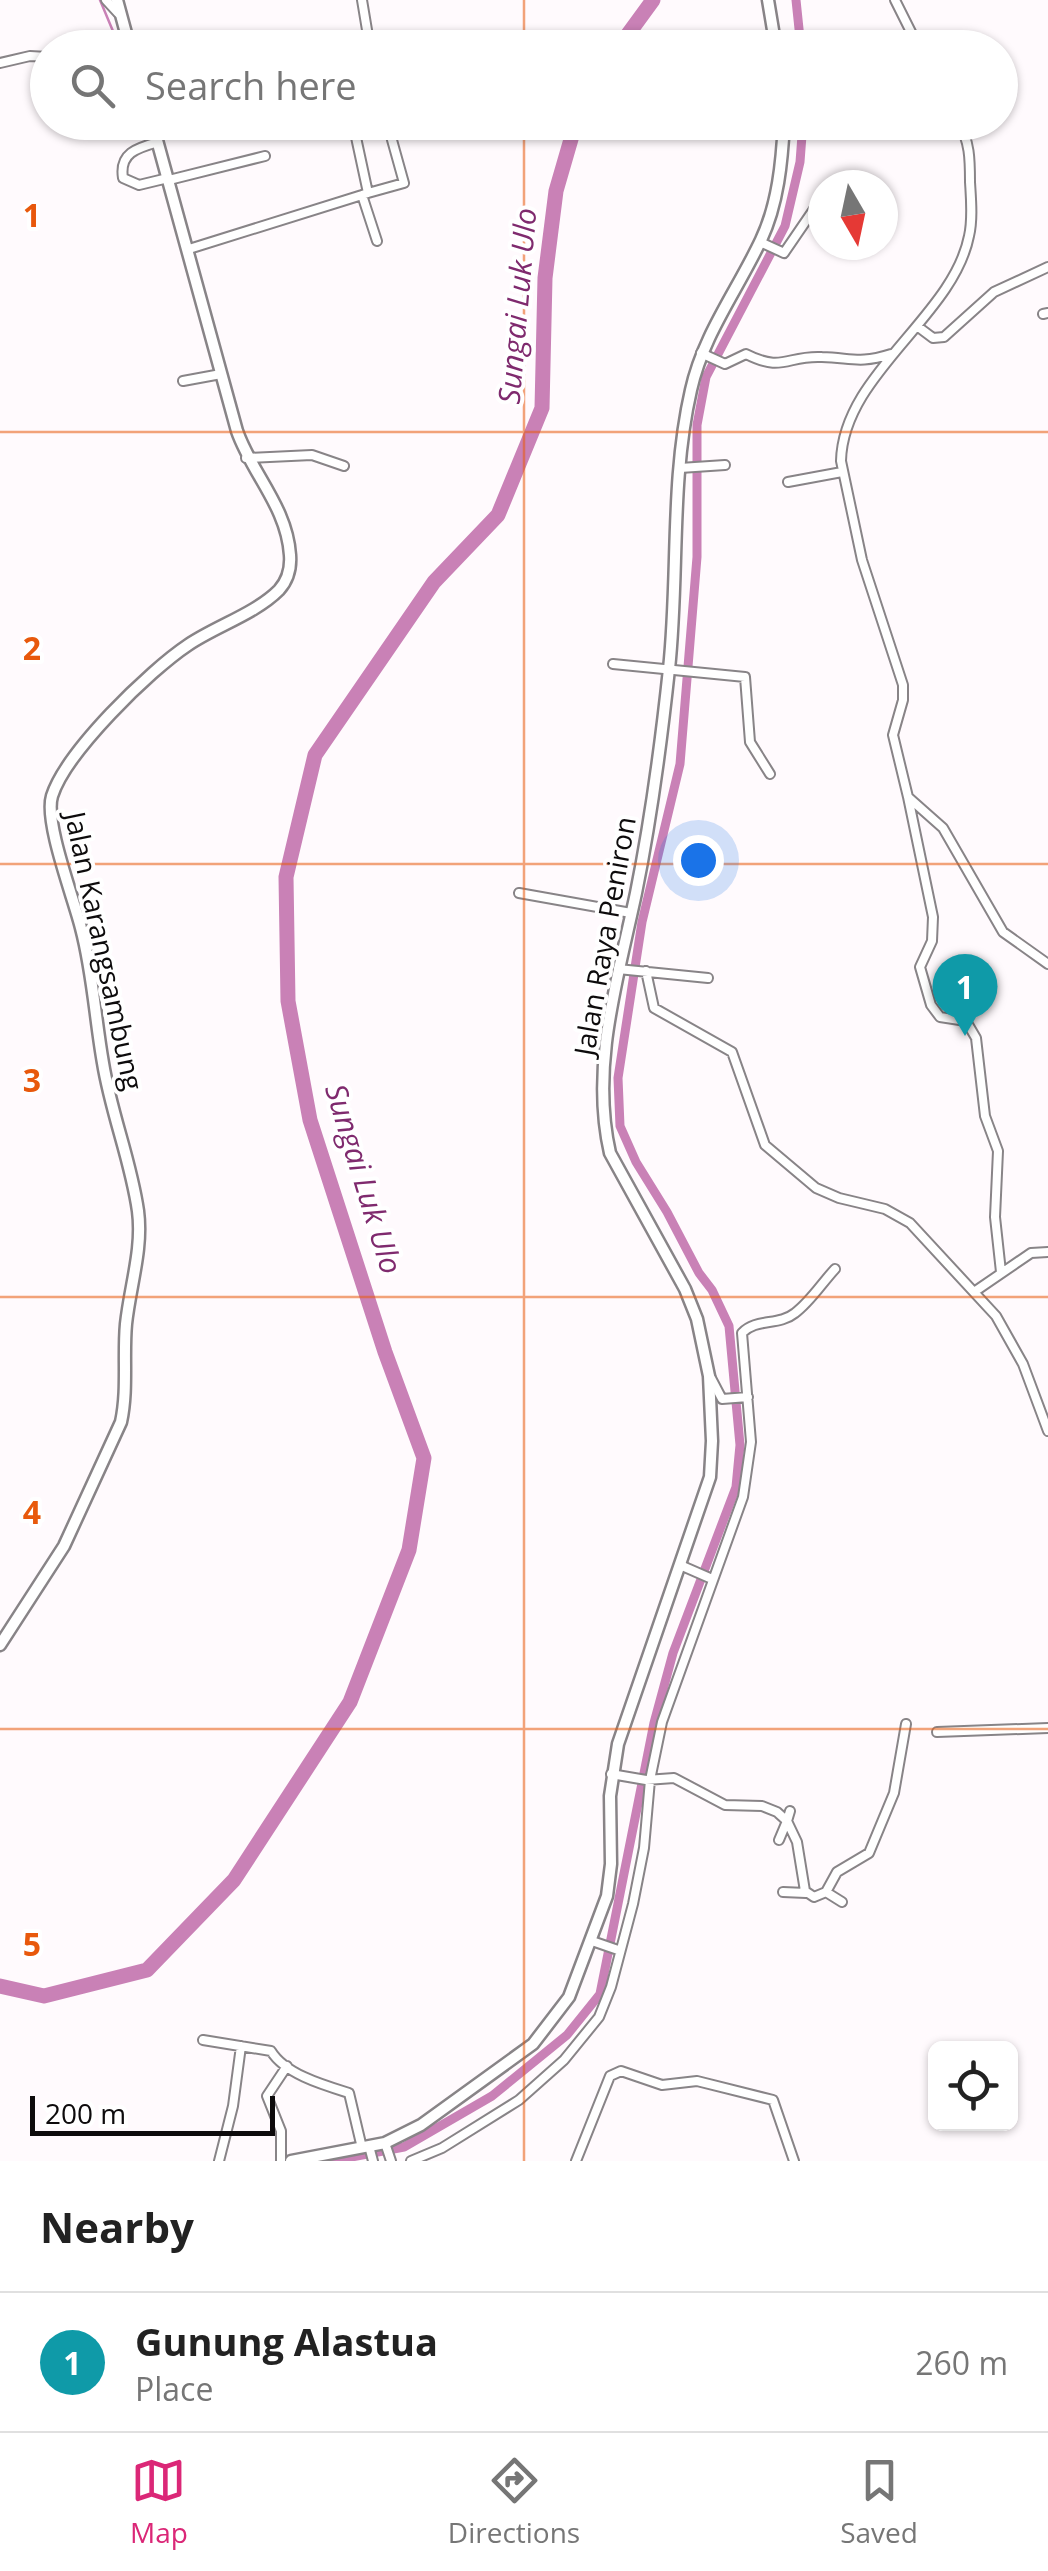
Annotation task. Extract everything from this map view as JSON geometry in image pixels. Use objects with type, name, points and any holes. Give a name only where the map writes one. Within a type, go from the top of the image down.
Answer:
[{"type":"main road","points":[[117,0],[125,30]]},
{"type":"main road","points":[[768,0],[773,30]]},
{"type":"main road","name":"Jalan Karangsambung","points":[[0,1645],[64,1546],[121,1422],[126,1326],[140,1242],[135,1192],[103,1063],[95,996],[54,827],[51,798],[71,760],[134,693],[184,648],[266,599],[288,577],[290,555],[278,510],[246,458],[219,374],[189,250],[151,140]]},
{"type":"main road","name":"Jalan Raya Peniron","points":[[291,2161],[369,2152],[421,2125],[533,2044],[569,1997],[595,1942],[607,1896],[612,1864],[611,1774],[618,1744],[685,1568],[712,1469],[709,1376],[698,1320],[610,1153],[603,1117],[602,1078],[675,671],[688,404],[701,353],[764,244],[778,188],[782,140]]},
{"type":"street","points":[[106,0],[122,17]]},
{"type":"street","points":[[362,0],[367,30]]},
{"type":"street","points":[[896,0],[910,30]]},
{"type":"street","points":[[0,63],[30,56]]},
{"type":"street","points":[[355,140],[377,241]]},
{"type":"street","points":[[189,250],[404,183],[392,140]]},
{"type":"street","points":[[966,140],[969,238],[940,296],[873,380],[850,422],[842,445],[842,472],[862,560],[903,685],[893,735],[932,917],[932,941],[920,967],[931,1005],[940,1018],[966,1021],[976,1038],[985,1116],[998,1158],[995,1217],[1001,1272]]},
{"type":"street","points":[[151,144],[129,153],[122,167],[123,178],[139,185],[265,156]]},
{"type":"street","points":[[764,244],[784,254],[808,218]]},
{"type":"street","points":[[916,326],[933,338],[944,338],[994,292],[1048,267]]},
{"type":"street","points":[[701,353],[724,364],[742,354],[774,365],[819,356],[860,362],[893,353]]},
{"type":"street","points":[[183,381],[219,374]]},
{"type":"street","points":[[246,458],[312,455],[344,466]]},
{"type":"street","points":[[685,468],[725,465]]},
{"type":"street","points":[[788,482],[842,472]]},
{"type":"street","points":[[613,664],[746,678],[750,744],[770,774]]},
{"type":"street","points":[[908,797],[943,828],[1003,932],[1048,964]]},
{"type":"street","points":[[519,894],[631,913]]},
{"type":"street","points":[[624,970],[708,978]]},
{"type":"street","points":[[644,971],[654,1008],[732,1052],[765,1145],[816,1188],[885,1209],[910,1224],[996,1316],[1023,1364],[1048,1431]]},
{"type":"street","points":[[974,1292],[1031,1252],[1048,1252]]},
{"type":"street","points":[[411,2161],[444,2146],[519,2100],[564,2060],[598,2017],[633,1904],[644,1848],[648,1780],[662,1722],[710,1578],[743,1497],[751,1442],[740,1341],[745,1329],[796,1313],[834,1269]]},
{"type":"street","points":[[709,1376],[725,1399],[745,1397]]},
{"type":"street","points":[[685,1568],[710,1578]]},
{"type":"street","points":[[783,1892],[814,1896],[824,1893],[838,1872],[869,1854],[894,1793],[906,1724]]},
{"type":"street","points":[[938,1732],[1048,1728]]},
{"type":"street","points":[[611,1774],[648,1780],[674,1778],[724,1805],[762,1806],[777,1812],[787,1821],[798,1842],[806,1893]]},
{"type":"street","points":[[780,1840],[790,1810]]},
{"type":"street","points":[[824,1893],[842,1902]]},
{"type":"street","points":[[824,1893],[828,1908]]},
{"type":"street","points":[[595,1942],[616,1949]]},
{"type":"street","points":[[203,2040],[270,2051],[277,2062],[325,2087],[348,2094],[369,2152]]},
{"type":"street","points":[[220,2161],[234,2106],[241,2046]]},
{"type":"street","points":[[281,2161],[281,2131],[267,2096],[287,2066]]},
{"type":"street","points":[[576,2161],[610,2076],[622,2071],[662,2085],[697,2081],[773,2100],[794,2161]]},
{"type":"street","points":[[386,2145],[391,2161]]},
{"type":"waterway","points":[[100,0],[112,30]]},
{"type":"waterway","name":"Sungai Luk Ulo","points":[[631,30],[653,0]]},
{"type":"waterway","points":[[796,0],[799,30]]},
{"type":"waterway","name":"Sungai Luk Ulo","points":[[0,1986],[44,1996],[147,1970],[234,1880],[350,1702],[409,1550],[424,1458],[385,1352],[310,1120],[288,1001],[286,877],[315,755],[434,582],[498,515],[542,408],[545,278],[556,191],[571,140]]},
{"type":"waterway","points":[[331,2161],[404,2147],[492,2096],[567,2035],[600,1994],[654,1723],[673,1653],[736,1487],[740,1445],[729,1326],[636,1162],[620,1126],[618,1078],[642,922],[680,764],[697,557],[697,425],[706,377],[785,226],[802,140]]},
{"type":"place","name":"Gunung Alastua","points":[[965,1036]]}]
